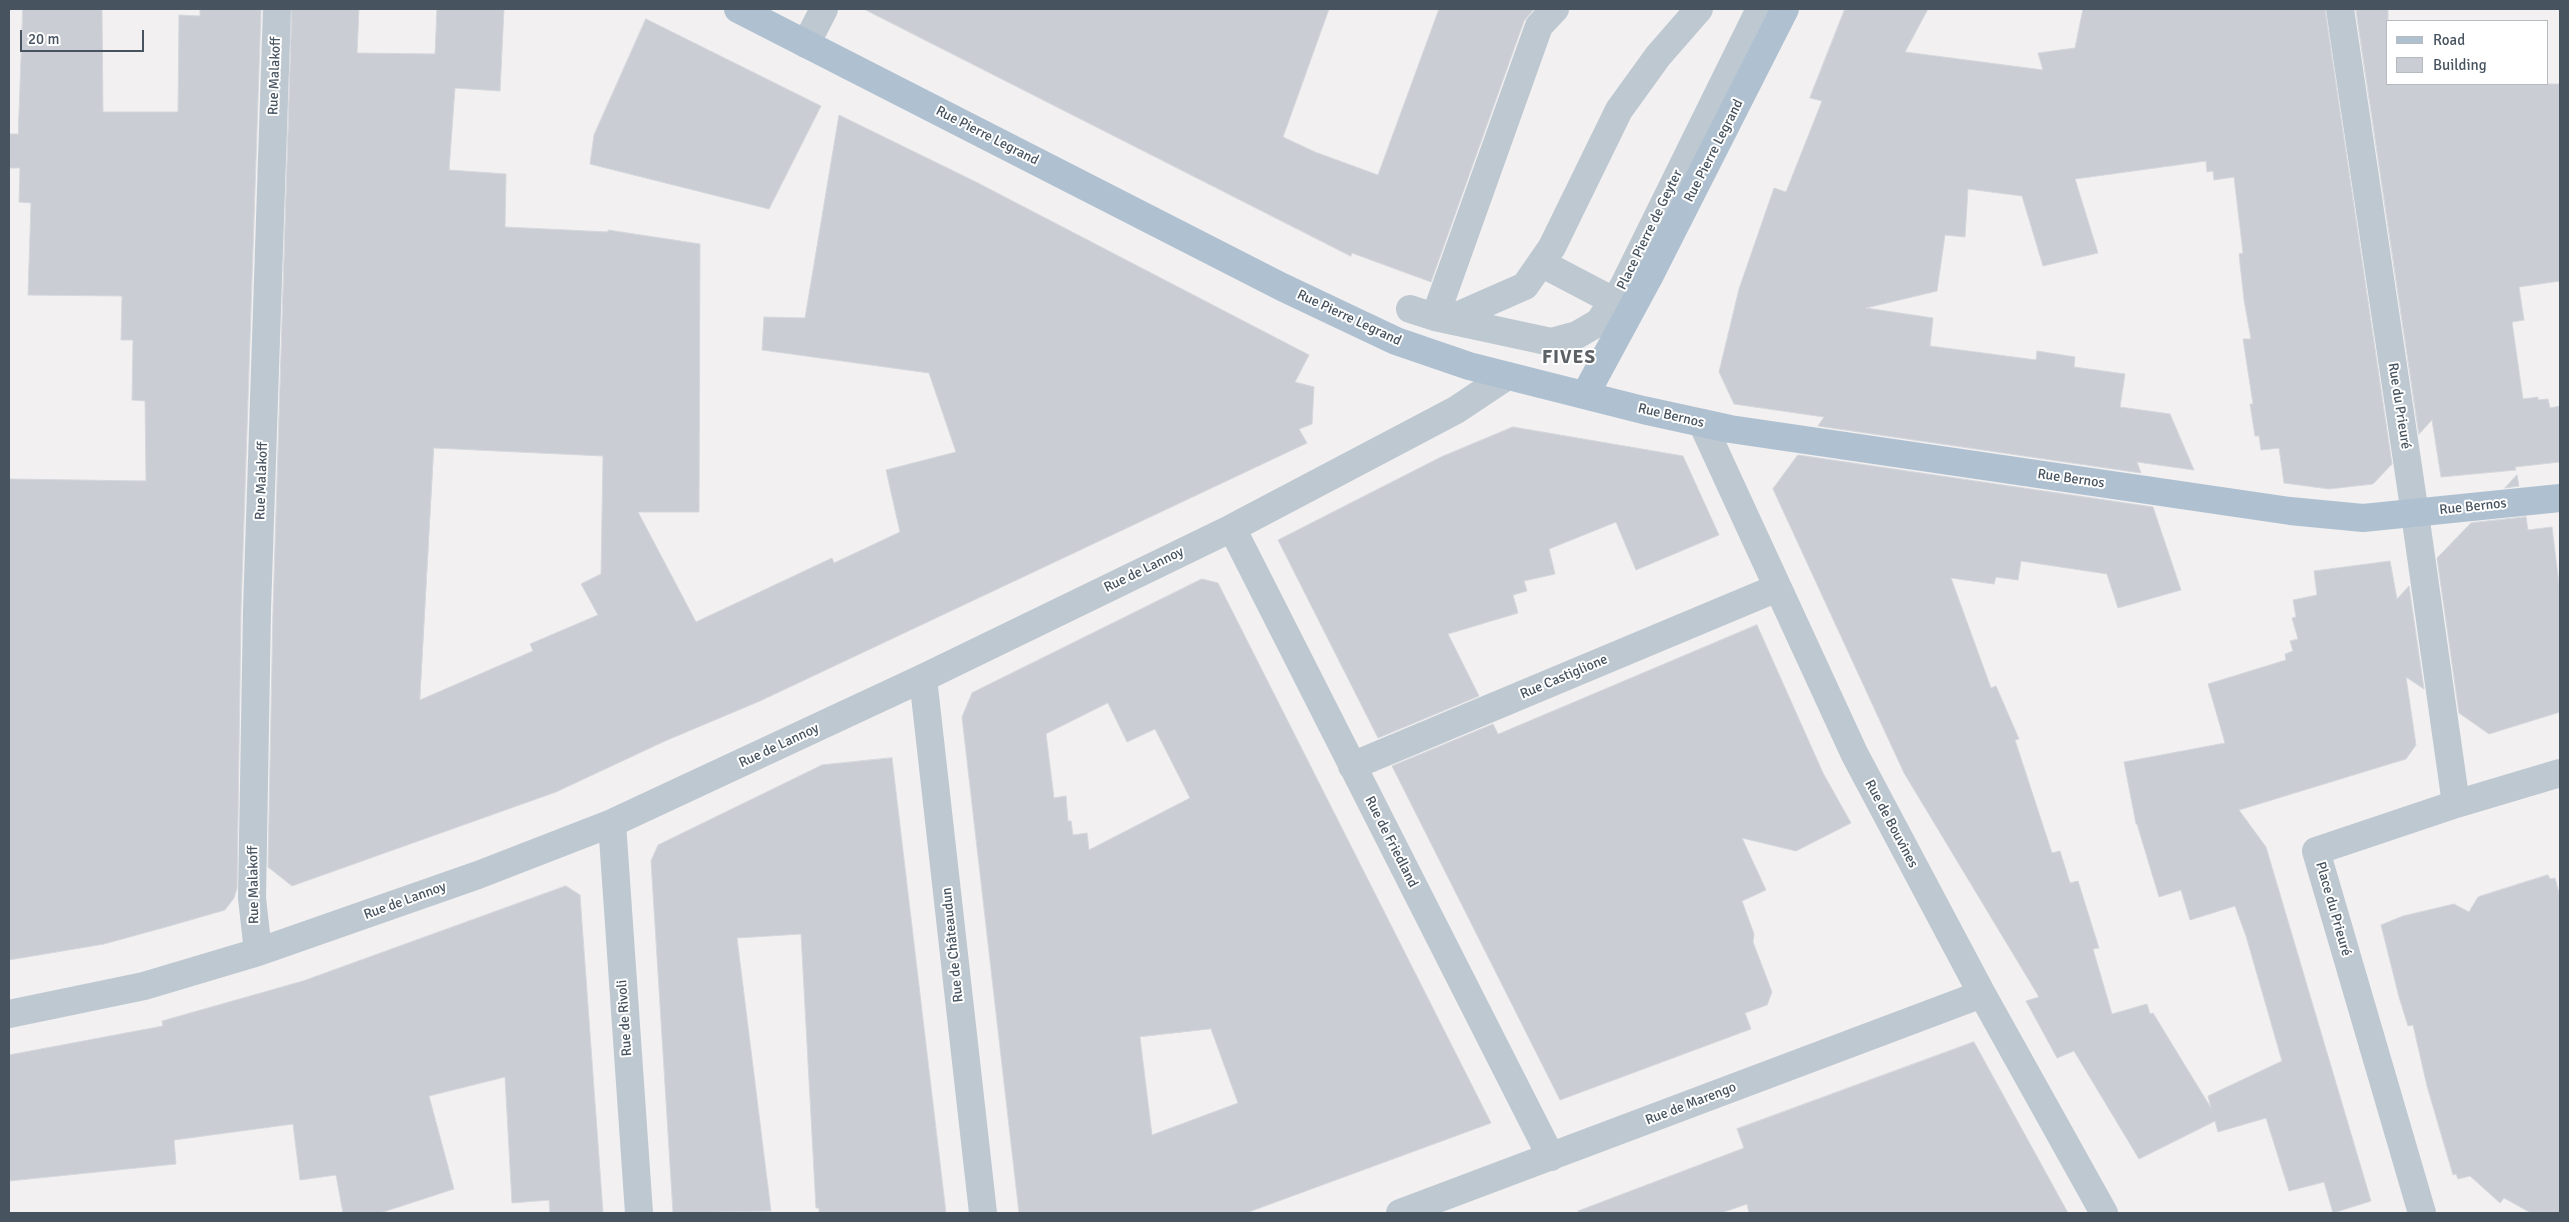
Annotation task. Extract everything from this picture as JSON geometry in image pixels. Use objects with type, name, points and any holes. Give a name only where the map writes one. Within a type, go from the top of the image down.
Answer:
[{"type":"main road","name":"Rue Pierre Legrand","points":[[738,9],[1346,318],[1419,350],[1507,376],[1585,395],[1659,258],[1785,9]]},
{"type":"main road","name":"Rue Bernos","points":[[1585,395],[1730,429],[2290,511],[2363,518],[2560,498]]},
{"type":"street","name":"Rue Malakoff","points":[[258,952],[252,898],[257,610],[277,9]]},
{"type":"street","points":[[806,44],[824,9]]},
{"type":"street","points":[[1556,9],[1538,26],[1423,313],[1459,315],[1526,286],[1552,247],[1619,110],[1658,56],[1699,9]]},
{"type":"street","name":"Place Pierre de Geyter","points":[[1423,313],[1551,342],[1577,335],[1599,322],[1623,287],[1760,9]]},
{"type":"street","name":"Rue du Prieuré","points":[[2340,9],[2456,804]]},
{"type":"street","name":"Place Pierre de Geyter","points":[[1541,263],[1602,295]]},
{"type":"street","name":"Rue de Lannoy","points":[[9,1014],[144,986],[258,952],[478,875],[612,823],[923,678],[1232,528],[1456,410],[1507,376]]},
{"type":"street","name":"Rue de Bouvines","points":[[1702,423],[1855,755],[1982,994],[2104,1213]]},
{"type":"street","name":"Rue de Friedland","points":[[1232,528],[1551,1157]]},
{"type":"street","name":"Rue Castiglione","points":[[1352,766],[1777,588]]},
{"type":"street","name":"Rue de Châteaudun","points":[[923,678],[983,1213]]},
{"type":"street","name":"Place du Prieuré","points":[[2422,1213],[2316,850],[2456,804],[2560,773]]},
{"type":"street","name":"Rue de Rivoli","points":[[612,823],[639,1213]]},
{"type":"street","name":"Rue de Marengo","points":[[1400,1213],[1982,994]]},
{"type":"building","points":[[23,9],[102,9],[103,112],[178,112],[179,15],[200,16],[200,9],[261,9],[241,610],[237,888],[234,898],[225,910],[104,944],[9,960],[9,479],[146,481],[145,401],[132,400],[133,340],[121,340],[122,296],[28,295],[31,203],[19,202],[20,168],[9,168],[9,134],[18,134]]},
{"type":"building","points":[[292,9],[359,9],[357,53],[435,54],[437,9],[504,9],[500,91],[455,88],[449,170],[506,174],[505,227],[608,232],[608,230],[700,244],[699,512],[638,512],[696,622],[832,558],[834,563],[900,532],[886,470],[956,452],[929,373],[762,350],[764,317],[805,318],[839,115],[976,182],[1309,355],[1295,382],[1314,387],[1312,424],[1299,429],[1307,443],[760,701],[665,741],[556,792],[292,886],[268,867],[273,610]],"holes":[[[434,448],[603,456],[601,574],[581,584],[598,615],[530,644],[533,651],[420,700]]]},
{"type":"building","points":[[864,9],[1329,9],[1283,137],[1315,152],[1378,175],[1439,9],[1534,9],[1524,21],[1431,282],[1352,253],[1351,256]]},
{"type":"building","points":[[1845,9],[1928,9],[1905,52],[2043,70],[2038,53],[2075,48],[2083,9],[2325,9],[2392,464],[2373,484],[2329,489],[2284,483],[2279,448],[2261,450],[2259,436],[2255,436],[2250,404],[2253,404],[2243,339],[2251,339],[2239,254],[2243,253],[2234,177],[2214,180],[2213,171],[2207,172],[2206,161],[2075,179],[2098,253],[2043,266],[2022,196],[1968,189],[1965,237],[1945,235],[1937,291],[1866,308],[1933,318],[1930,346],[2036,360],[2037,351],[2075,357],[2074,367],[2125,374],[2120,407],[2170,414],[2194,470],[2137,462],[2141,473],[1818,426],[1824,417],[1734,404],[1719,372],[1739,289],[1774,188],[1786,192],[1822,101],[1810,98]]},
{"type":"building","points":[[2356,9],[2388,9],[2388,20],[2386,20],[2386,85],[2560,84],[2560,281],[2519,287],[2524,320],[2512,322],[2523,399],[2538,397],[2538,400],[2548,399],[2550,408],[2560,406],[2560,462],[2515,467],[2516,470],[2441,477],[2432,420],[2419,434]]},
{"type":"building","points":[[646,19],[821,106],[769,209],[590,164],[594,135]]},
{"type":"building","points":[[1513,427],[1683,456],[1719,535],[1636,570],[1616,522],[1549,549],[1555,574],[1524,581],[1527,591],[1513,595],[1518,613],[1448,634],[1479,696],[1378,738],[1278,540],[1441,457]]},
{"type":"building","points":[[1798,455],[2153,507],[2181,590],[2118,608],[2107,574],[2021,561],[2018,580],[1996,577],[1994,584],[1951,578],[1991,688],[1996,686],[2019,739],[2015,740],[2052,853],[2060,851],[2070,883],[2078,881],[2099,948],[2093,949],[2112,1014],[2147,1004],[2150,1014],[2153,1013],[2211,1108],[2208,1096],[2282,1061],[2246,936],[2235,906],[2190,920],[2181,890],[2159,897],[2136,824],[2124,762],[2225,743],[2208,684],[2286,660],[2285,654],[2293,651],[2290,641],[2298,639],[2292,618],[2296,617],[2293,600],[2317,595],[2314,571],[2390,561],[2397,599],[2409,586],[2424,689],[2406,677],[2416,745],[2406,759],[2239,810],[2266,847],[2371,1201],[2333,1213],[2324,1182],[2289,1191],[2266,1118],[2218,1132],[2215,1121],[2139,1159],[2074,1051],[2057,1058],[2026,1001],[2039,997],[1904,773],[1773,489]]},
{"type":"building","points":[[2517,475],[2519,486],[2505,488]]},
{"type":"building","points":[[2526,517],[2528,530],[2552,527],[2560,592],[2560,712],[2489,734],[2459,713],[2437,558],[2471,523]]},
{"type":"building","points":[[1202,579],[1218,583],[1491,1123],[1246,1213],[1019,1213],[962,717],[972,693]],"holes":[[[1108,703],[1127,742],[1155,729],[1190,798],[1089,850],[1087,833],[1073,835],[1071,821],[1068,821],[1066,796],[1054,798],[1046,734]],[[1211,1029],[1238,1103],[1152,1135],[1140,1037]]]},
{"type":"building","points":[[1757,625],[1823,773],[1851,823],[1796,851],[1742,838],[1766,890],[1742,901],[1754,934],[1753,942],[1772,992],[1767,1005],[1745,1013],[1751,1029],[1560,1100],[1392,766],[1493,724],[1498,734]]},
{"type":"building","points":[[892,758],[946,1213],[819,1213],[819,1208],[816,1208],[801,934],[737,938],[771,1211],[673,1213],[651,861],[658,845],[822,765]]},
{"type":"building","points":[[2548,875],[2550,879],[2555,878],[2560,897],[2560,1213],[2531,1213],[2504,1198],[2500,1203],[2470,1176],[2458,1179],[2456,1174],[2453,1175],[2427,1086],[2413,1025],[2408,1026],[2381,925],[2403,916],[2454,904],[2469,912],[2478,897]]},
{"type":"building","points":[[566,886],[580,895],[603,1213],[550,1213],[549,1200],[512,1203],[505,1077],[429,1096],[454,1189],[380,1213],[343,1213],[336,1175],[300,1180],[293,1124],[174,1140],[176,1164],[9,1181],[9,1055],[163,1026],[162,1021],[303,981]]},
{"type":"building","points":[[1974,1042],[2068,1213],[1749,1213],[1747,1204],[1721,1213],[1579,1213],[1578,1211],[1744,1148],[1737,1129]]},
{"type":"district","name":"FIVES","points":[[1569,358]]}]
